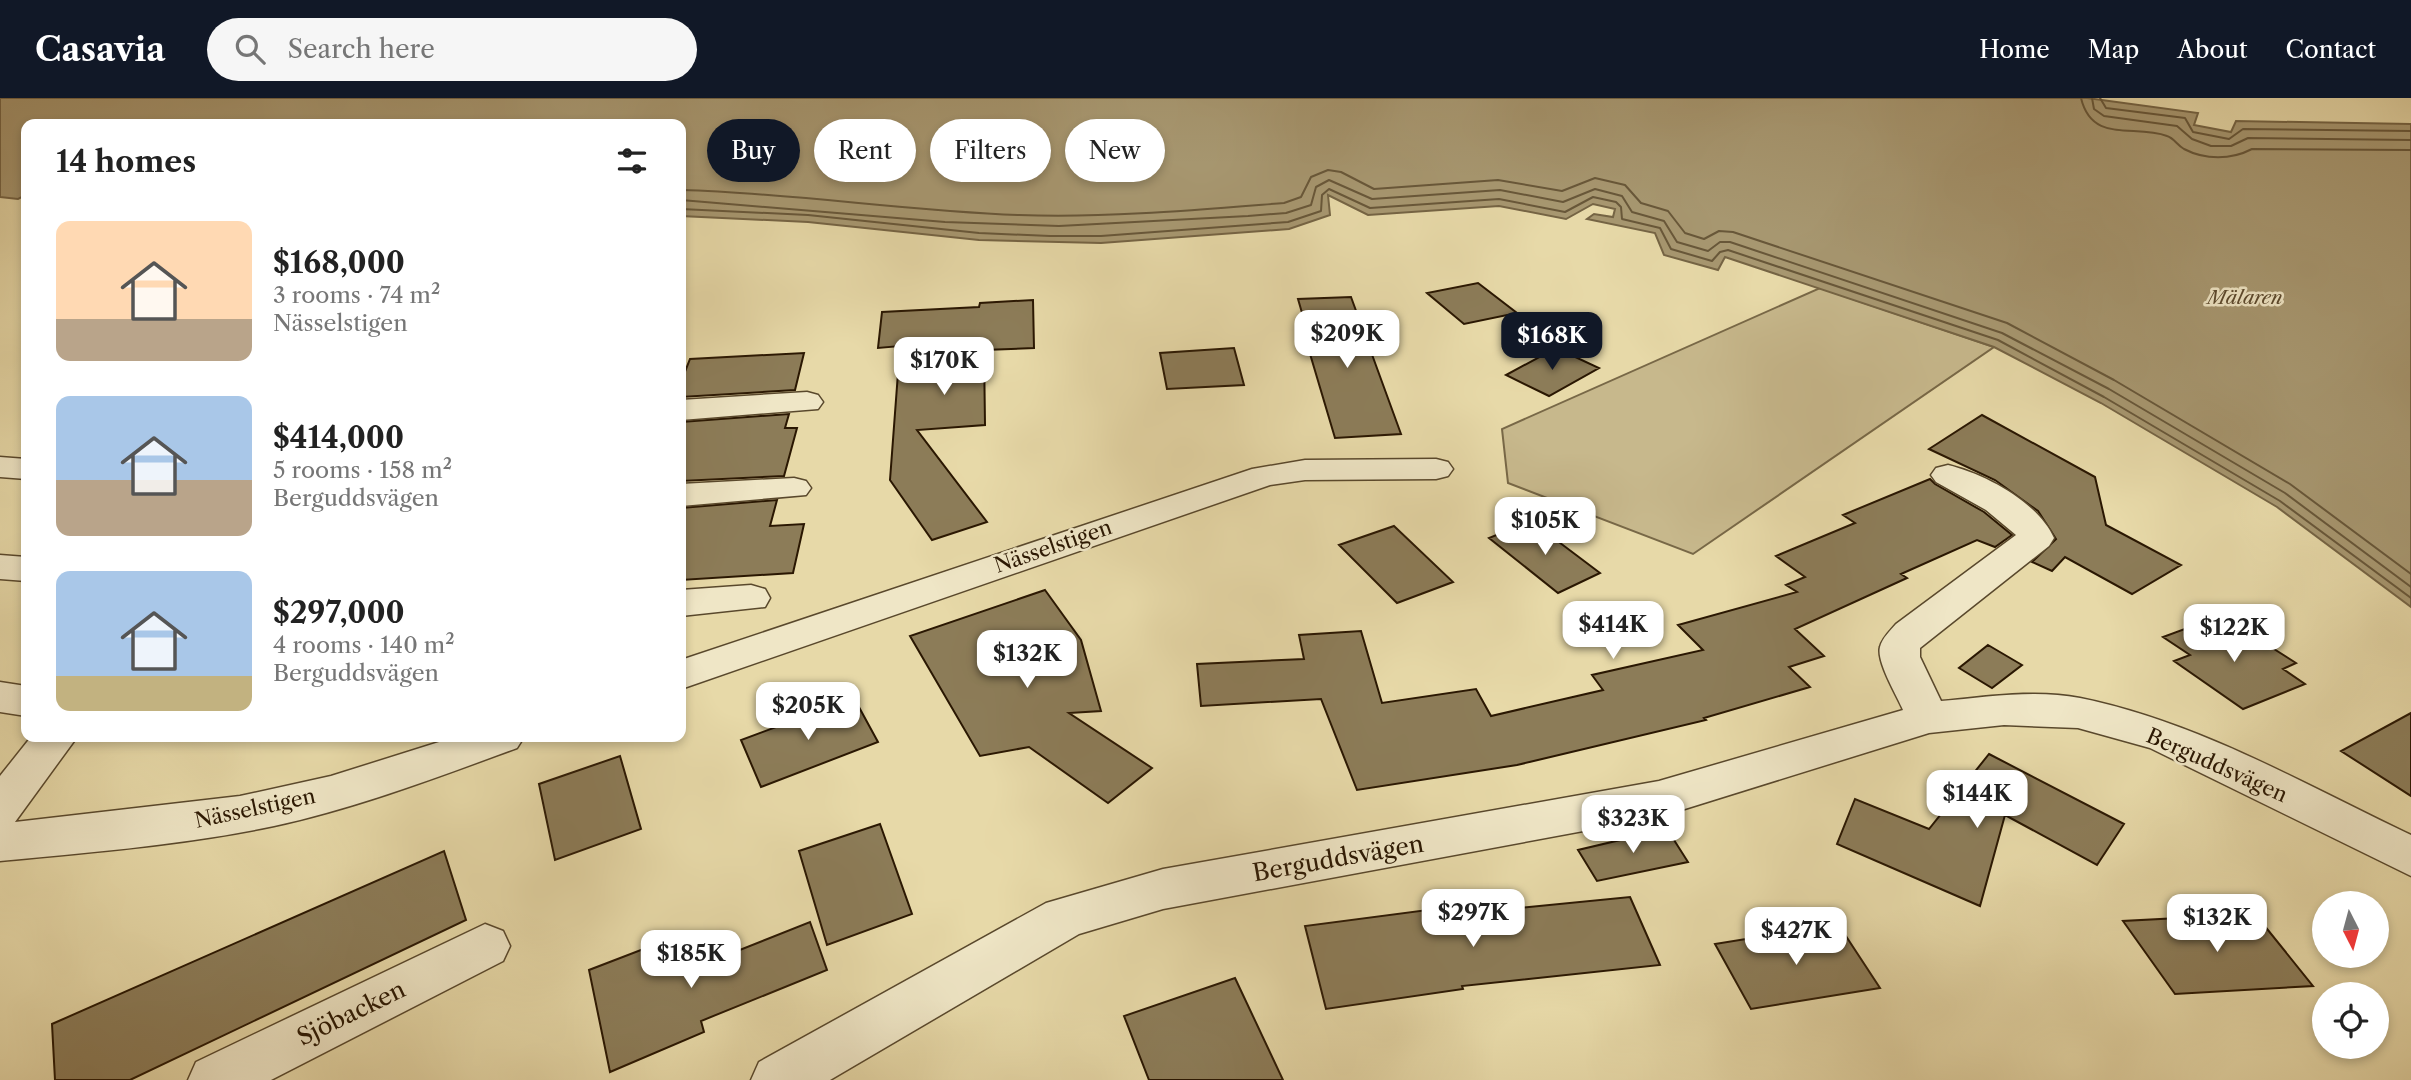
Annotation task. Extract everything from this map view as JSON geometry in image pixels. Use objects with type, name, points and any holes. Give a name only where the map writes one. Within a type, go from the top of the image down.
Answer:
[{"type":"street","points":[[686,410],[807,402]]},
{"type":"street","points":[[0,467],[21,469]]},
{"type":"street","name":"Nässelstigen","points":[[686,673],[1264,476],[1305,470],[1436,469]]},
{"type":"street","points":[[1928,719],[1900,657],[1900,646],[1910,633],[2036,538],[2035,531],[2024,519],[1948,475]]},
{"type":"street","points":[[686,495],[794,488]]},
{"type":"street","points":[[0,566],[21,568]]},
{"type":"street","points":[[686,603],[751,597]]},
{"type":"street","points":[[0,697],[21,700]]},
{"type":"street","name":"Berguddsvägen","points":[[779,1080],[1064,918],[1163,889],[1659,799],[1928,719],[2004,710],[2078,713],[2164,736],[2411,858]]},
{"type":"street","points":[[0,809],[51,742]]},
{"type":"street","name":"Nässelstigen","points":[[0,842],[170,826],[277,807],[486,742]]},
{"type":"street","name":"Sjöbacken","points":[[216,1080],[485,946]]},
{"type":"shaded area","points":[[1820,288],[1994,347],[1693,554],[1508,483],[1502,429]]},
{"type":"water","name":"Mälaren","points":[[0,98],[2087,98],[2198,113],[2194,125],[2231,132],[2236,121],[2411,124],[2411,607],[2277,507],[2101,403],[1994,347],[1725,257],[1718,270],[1664,255],[1655,233],[1587,219],[1594,214],[1613,217],[1615,209],[1593,204],[1566,219],[1499,206],[1368,215],[1328,195],[1330,215],[1289,229],[1101,243],[979,240],[808,222],[686,216],[686,119],[21,119],[21,198],[0,197]]},
{"type":"building","points":[[1478,283],[1517,313],[1464,324],[1427,293]]},
{"type":"building","points":[[1351,297],[1401,434],[1335,438],[1305,337],[1309,337],[1298,299]]},
{"type":"building","points":[[1033,300],[1034,348],[984,350],[985,425],[917,430],[987,522],[932,540],[890,480],[900,346],[878,348],[882,312],[979,307],[980,303]]},
{"type":"building","points":[[1234,348],[1244,385],[1167,389],[1160,353]]},
{"type":"building","points":[[1556,348],[1599,368],[1549,396],[1506,375]]},
{"type":"building","points":[[804,353],[795,390],[686,397],[686,369],[690,359]]},
{"type":"building","points":[[789,414],[785,428],[797,428],[784,476],[686,481],[686,422]]},
{"type":"building","points":[[1982,415],[2095,477],[2106,525],[2181,565],[2132,594],[2065,557],[2052,571],[2032,562],[2056,539],[2038,511],[1995,480],[1929,449]]},
{"type":"building","points":[[1930,479],[1984,512],[2012,535],[1995,547],[1977,540],[1901,574],[1907,578],[1795,629],[1824,656],[1789,667],[1810,687],[1704,718],[1706,720],[1517,765],[1357,790],[1321,699],[1201,706],[1197,664],[1304,659],[1299,635],[1361,631],[1382,703],[1476,689],[1491,716],[1603,690],[1592,675],[1703,650],[1678,625],[1797,592],[1786,585],[1805,577],[1776,556],[1855,523],[1843,515]]},
{"type":"building","points":[[777,500],[770,526],[804,524],[793,573],[686,580],[686,508]]},
{"type":"building","points":[[1531,521],[1600,573],[1558,593],[1489,538]]},
{"type":"building","points":[[1394,526],[1453,582],[1397,603],[1339,545]]},
{"type":"building","points":[[1045,590],[1081,640],[1101,711],[1069,713],[1152,768],[1108,803],[1029,747],[980,756],[910,636]]},
{"type":"building","points":[[2209,620],[2231,635],[2244,630],[2296,663],[2283,669],[2305,684],[2243,709],[2174,661],[2190,655],[2163,637]]},
{"type":"building","points":[[1988,645],[2022,665],[1992,688],[1959,668]]},
{"type":"building","points":[[854,698],[878,742],[761,787],[741,740]]},
{"type":"building","points":[[2411,713],[2411,796],[2341,751]]},
{"type":"building","points":[[1989,754],[2124,824],[2097,865],[2005,815],[1980,906],[1837,844],[1855,799],[1929,829]]},
{"type":"building","points":[[620,756],[641,829],[555,860],[539,784]]},
{"type":"building","points":[[880,824],[912,914],[827,945],[799,851]]},
{"type":"building","points":[[1667,829],[1688,862],[1597,881],[1578,850]]},
{"type":"building","points":[[444,851],[466,920],[130,1080],[55,1080],[52,1024]]},
{"type":"building","points":[[1630,897],[1660,965],[1462,986],[1463,989],[1326,1009],[1305,926],[1435,909],[1438,916]]},
{"type":"building","points":[[2255,914],[2312,986],[2175,994],[2123,921]]},
{"type":"building","points":[[810,922],[827,970],[701,1021],[704,1032],[610,1072],[589,970],[672,938],[678,960],[684,959],[687,971]]},
{"type":"building","points":[[1838,924],[1880,988],[1751,1009],[1715,944]]},
{"type":"building","points":[[1235,978],[1283,1080],[1149,1080],[1124,1016]]}]
